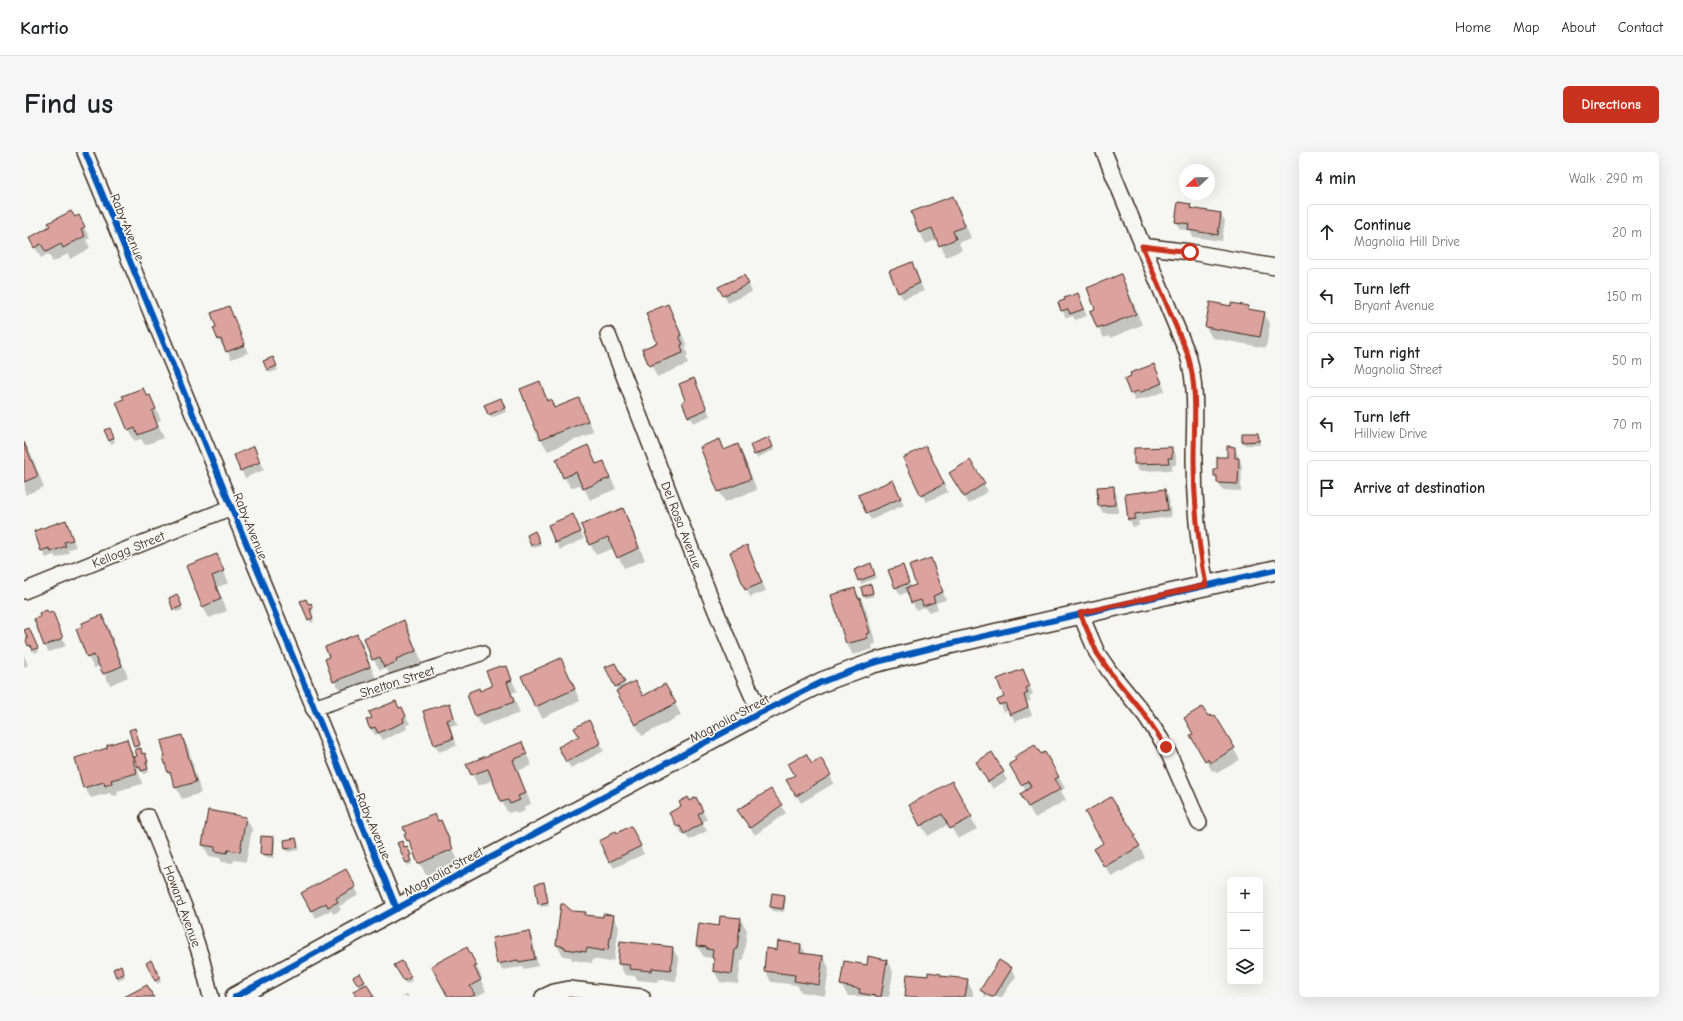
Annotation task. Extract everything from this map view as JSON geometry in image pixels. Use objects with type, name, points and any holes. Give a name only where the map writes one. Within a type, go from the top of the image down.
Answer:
[{"type":"street","name":"Raby Avenue","points":[[85,152],[397,910]]},
{"type":"street","points":[[1104,152],[1188,355],[1192,370],[1196,406],[1194,460],[1195,510],[1199,546],[1206,585]]},
{"type":"street","points":[[1142,246],[1190,252],[1275,267]]},
{"type":"street","name":"Del Rosa Avenue","points":[[608,335],[730,648],[760,713]]},
{"type":"street","name":"Kellogg Street","points":[[24,591],[232,507]]},
{"type":"street","name":"Magnolia Street","points":[[235,997],[760,713],[822,682],[873,663],[936,647],[1080,613],[1275,570]]},
{"type":"street","points":[[1080,613],[1097,653],[1110,672],[1145,715],[1166,747],[1199,823]]},
{"type":"street","name":"Shelton Street","points":[[313,708],[481,653]]},
{"type":"street","name":"Howard Avenue","points":[[148,817],[187,914],[201,957],[211,997]]},
{"type":"street","points":[[543,997],[554,992],[569,989],[642,997]]},
{"type":"building","points":[[953,196],[965,226],[953,231],[956,239],[939,246],[932,228],[919,233],[911,212]]},
{"type":"building","points":[[1178,202],[1191,204],[1190,208],[1221,213],[1218,235],[1188,230],[1189,224],[1175,222]]},
{"type":"building","points":[[71,211],[75,217],[79,215],[85,227],[81,229],[85,236],[63,248],[61,244],[46,252],[41,244],[34,248],[29,238],[50,226],[48,223]]},
{"type":"building","points":[[912,262],[920,283],[898,293],[889,271]]},
{"type":"building","points":[[1121,274],[1136,314],[1097,328],[1090,311],[1095,309],[1087,288]]},
{"type":"building","points":[[744,275],[749,284],[723,296],[718,287]]},
{"type":"building","points":[[1078,293],[1084,309],[1070,314],[1068,309],[1061,311],[1058,302]]},
{"type":"building","points":[[1210,302],[1231,306],[1231,303],[1249,306],[1248,309],[1265,312],[1260,337],[1205,327]]},
{"type":"building","points":[[668,304],[681,335],[679,336],[683,344],[681,345],[683,353],[649,366],[642,349],[657,343],[646,313]]},
{"type":"building","points":[[229,306],[245,345],[226,352],[221,339],[218,340],[213,328],[216,327],[211,313]]},
{"type":"building","points":[[273,357],[277,366],[267,370],[263,361]]},
{"type":"building","points":[[1154,364],[1162,383],[1139,393],[1138,391],[1130,394],[1124,379],[1131,376],[1130,373]]},
{"type":"building","points":[[694,378],[707,409],[688,417],[682,402],[685,400],[679,384]]},
{"type":"building","points":[[540,381],[547,401],[551,399],[554,408],[579,398],[588,421],[540,440],[520,389]]},
{"type":"building","points":[[143,388],[147,396],[150,395],[156,409],[152,411],[158,427],[138,435],[135,428],[128,431],[116,402],[124,399],[122,396]]},
{"type":"building","points":[[501,398],[505,408],[488,415],[484,405]]},
{"type":"building","points":[[110,428],[114,438],[109,441],[104,430]]},
{"type":"building","points":[[1242,433],[1258,433],[1259,441],[1242,442]]},
{"type":"building","points":[[769,437],[773,447],[754,455],[750,445]]},
{"type":"building","points":[[720,439],[724,450],[738,444],[751,479],[718,492],[700,447]]},
{"type":"building","points":[[24,442],[38,476],[24,482]]},
{"type":"building","points":[[588,445],[596,464],[604,461],[610,478],[583,489],[576,472],[563,478],[556,459]]},
{"type":"building","points":[[254,446],[260,462],[240,471],[234,455]]},
{"type":"building","points":[[926,446],[944,484],[921,496],[903,458]]},
{"type":"building","points":[[1227,446],[1235,447],[1235,458],[1239,458],[1238,484],[1217,483],[1217,476],[1214,476],[1214,469],[1217,469],[1217,457],[1227,457]]},
{"type":"building","points":[[1172,447],[1172,458],[1168,458],[1169,463],[1134,464],[1134,448]]},
{"type":"building","points":[[970,460],[985,483],[964,497],[949,473]]},
{"type":"building","points":[[893,480],[901,498],[866,513],[858,495]]},
{"type":"building","points":[[1114,486],[1115,505],[1098,506],[1097,487]]},
{"type":"building","points":[[1165,489],[1168,510],[1135,514],[1135,519],[1128,520],[1125,494]]},
{"type":"building","points":[[623,508],[639,548],[617,558],[608,537],[589,545],[581,525]]},
{"type":"building","points":[[573,514],[581,532],[555,543],[548,525]]},
{"type":"building","points":[[66,520],[73,540],[64,542],[66,546],[51,552],[49,548],[41,551],[34,531]]},
{"type":"building","points":[[535,531],[540,542],[531,546],[527,535]]},
{"type":"building","points":[[747,545],[762,583],[745,590],[730,552]]},
{"type":"building","points":[[217,554],[224,571],[212,576],[221,599],[202,607],[186,566]]},
{"type":"building","points":[[931,558],[943,592],[933,596],[935,602],[923,606],[921,600],[911,603],[906,588],[916,585],[909,566]]},
{"type":"building","points":[[871,563],[875,575],[858,581],[854,570]]},
{"type":"building","points":[[903,565],[909,583],[895,588],[888,570]]},
{"type":"building","points":[[871,584],[873,593],[863,596],[861,587]]},
{"type":"building","points":[[855,588],[858,598],[860,598],[870,633],[866,634],[868,638],[846,644],[831,595]]},
{"type":"building","points":[[177,594],[182,606],[173,610],[169,598]]},
{"type":"building","points":[[306,599],[308,604],[311,603],[313,608],[310,609],[313,618],[308,620],[300,601]]},
{"type":"building","points":[[47,610],[48,613],[53,612],[63,638],[44,646],[34,619],[40,617],[39,613]]},
{"type":"building","points":[[102,615],[122,666],[103,674],[94,655],[87,658],[76,629],[83,626],[82,623]]},
{"type":"building","points":[[404,620],[416,651],[396,659],[397,662],[384,667],[380,657],[372,660],[364,638]]},
{"type":"building","points":[[29,628],[38,648],[32,650],[30,645],[28,646],[26,640],[28,639],[24,630]]},
{"type":"building","points":[[357,634],[370,667],[333,682],[325,659],[329,657],[325,647]]},
{"type":"building","points":[[561,658],[575,689],[535,707],[521,676]]},
{"type":"building","points":[[615,663],[625,682],[615,687],[605,667]]},
{"type":"building","points":[[500,666],[507,666],[512,680],[507,682],[514,702],[475,716],[467,695],[469,695],[469,692],[479,688],[480,691],[492,686],[486,671]]},
{"type":"building","points":[[1023,669],[1030,686],[1026,688],[1028,693],[1024,695],[1028,707],[1010,715],[1005,703],[999,705],[997,700],[1004,697],[997,679]]},
{"type":"building","points":[[635,681],[643,696],[665,684],[676,703],[635,725],[616,691]]},
{"type":"building","points":[[396,701],[399,708],[402,707],[406,716],[403,718],[404,722],[378,733],[375,727],[370,729],[366,720],[372,718],[369,712]]},
{"type":"building","points":[[450,703],[454,718],[447,720],[453,739],[434,745],[423,711]]},
{"type":"building","points":[[1202,707],[1208,716],[1211,715],[1212,717],[1215,715],[1235,748],[1210,763],[1208,759],[1205,761],[1190,735],[1193,734],[1184,718]]},
{"type":"building","points":[[589,720],[601,743],[566,762],[558,747],[579,736],[574,728]]},
{"type":"building","points":[[135,728],[140,745],[134,747],[129,730]]},
{"type":"building","points":[[182,735],[196,782],[175,788],[163,757],[165,756],[161,741]]},
{"type":"building","points":[[127,739],[137,773],[111,780],[112,783],[105,786],[104,782],[83,788],[75,758],[107,748],[107,745]]},
{"type":"building","points":[[522,742],[527,754],[513,760],[526,793],[518,796],[520,800],[510,804],[508,800],[501,802],[488,769],[471,775],[466,764]]},
{"type":"building","points":[[1035,745],[1041,754],[1045,752],[1059,777],[1055,779],[1061,789],[1028,807],[1020,794],[1031,787],[1028,781],[1021,785],[1009,764],[1016,760],[1014,757]]},
{"type":"building","points":[[141,748],[142,754],[145,753],[148,762],[146,762],[148,769],[141,771],[134,757],[137,756],[135,750]]},
{"type":"building","points":[[992,752],[1004,772],[988,782],[976,762]]},
{"type":"building","points":[[806,754],[812,764],[821,758],[831,775],[796,796],[786,780],[795,775],[788,764]]},
{"type":"building","points":[[952,781],[972,817],[950,829],[942,814],[920,826],[909,805]]},
{"type":"building","points":[[771,789],[782,805],[750,828],[737,810]]},
{"type":"building","points":[[688,797],[690,801],[696,797],[703,811],[698,814],[703,823],[684,834],[680,826],[677,827],[669,813],[681,806],[679,802]]},
{"type":"building","points":[[1111,797],[1136,836],[1134,837],[1140,846],[1104,867],[1094,849],[1103,843],[1085,812]]},
{"type":"building","points":[[208,810],[246,817],[240,852],[228,850],[227,853],[215,851],[215,847],[202,845]]},
{"type":"building","points":[[435,814],[438,821],[441,820],[453,849],[418,864],[409,840],[407,841],[404,835],[406,834],[403,827]]},
{"type":"building","points":[[631,826],[641,846],[609,862],[599,841],[609,836],[609,834],[616,831],[617,833]]},
{"type":"building","points":[[261,836],[274,837],[273,855],[260,854]]},
{"type":"building","points":[[296,838],[298,847],[285,849],[284,840]]},
{"type":"building","points":[[402,841],[404,847],[407,846],[411,855],[409,856],[411,861],[406,863],[397,843]]},
{"type":"building","points":[[346,869],[356,887],[336,898],[338,902],[328,907],[326,903],[311,911],[301,893]]},
{"type":"building","points":[[544,882],[548,902],[538,904],[535,884]]},
{"type":"building","points":[[772,893],[785,895],[783,909],[770,907]]},
{"type":"building","points":[[561,904],[564,904],[572,911],[586,912],[585,915],[603,917],[603,914],[614,915],[608,950],[604,949],[604,951],[587,948],[586,952],[565,949],[565,947],[556,945]]},
{"type":"building","points":[[720,916],[741,918],[732,974],[713,971],[713,950],[707,949],[707,947],[696,946],[699,923],[719,926]]},
{"type":"building","points":[[529,931],[535,959],[519,962],[518,960],[497,964],[492,938]]},
{"type":"building","points":[[620,941],[673,947],[671,970],[652,968],[652,971],[629,969],[630,965],[618,964]]},
{"type":"building","points":[[778,941],[801,944],[800,953],[823,956],[819,985],[794,981],[795,975],[764,971],[766,948],[777,950]]},
{"type":"building","points":[[467,947],[477,966],[474,967],[481,980],[470,986],[475,995],[470,997],[448,997],[431,966]]},
{"type":"building","points":[[868,956],[887,960],[881,997],[859,993],[860,989],[840,985],[844,961],[867,965]]},
{"type":"building","points":[[151,960],[160,978],[155,981],[146,963]]},
{"type":"building","points":[[999,960],[1012,968],[994,997],[991,997],[980,990]]},
{"type":"building","points":[[402,961],[411,977],[404,981],[394,965]]},
{"type":"building","points":[[121,965],[124,974],[116,977],[113,969]]},
{"type":"building","points":[[928,972],[941,974],[941,976],[968,979],[965,997],[905,997],[907,974],[928,976]]},
{"type":"building","points":[[360,973],[365,982],[358,985],[353,977]]},
{"type":"building","points":[[367,984],[374,997],[356,997],[353,991]]},
{"type":"building","points":[[147,985],[154,997],[124,997]]},
{"type":"cycle path","points":[[85,152],[397,909]]},
{"type":"cycle path","points":[[235,997],[760,713],[822,682],[873,663],[936,647],[1275,570]]},
{"type":"route","points":[[1166,747],[1145,715],[1110,672],[1097,653],[1080,613],[1206,585],[1199,546],[1195,510],[1194,460],[1196,406],[1192,370],[1188,355],[1142,246],[1190,252]]}]
